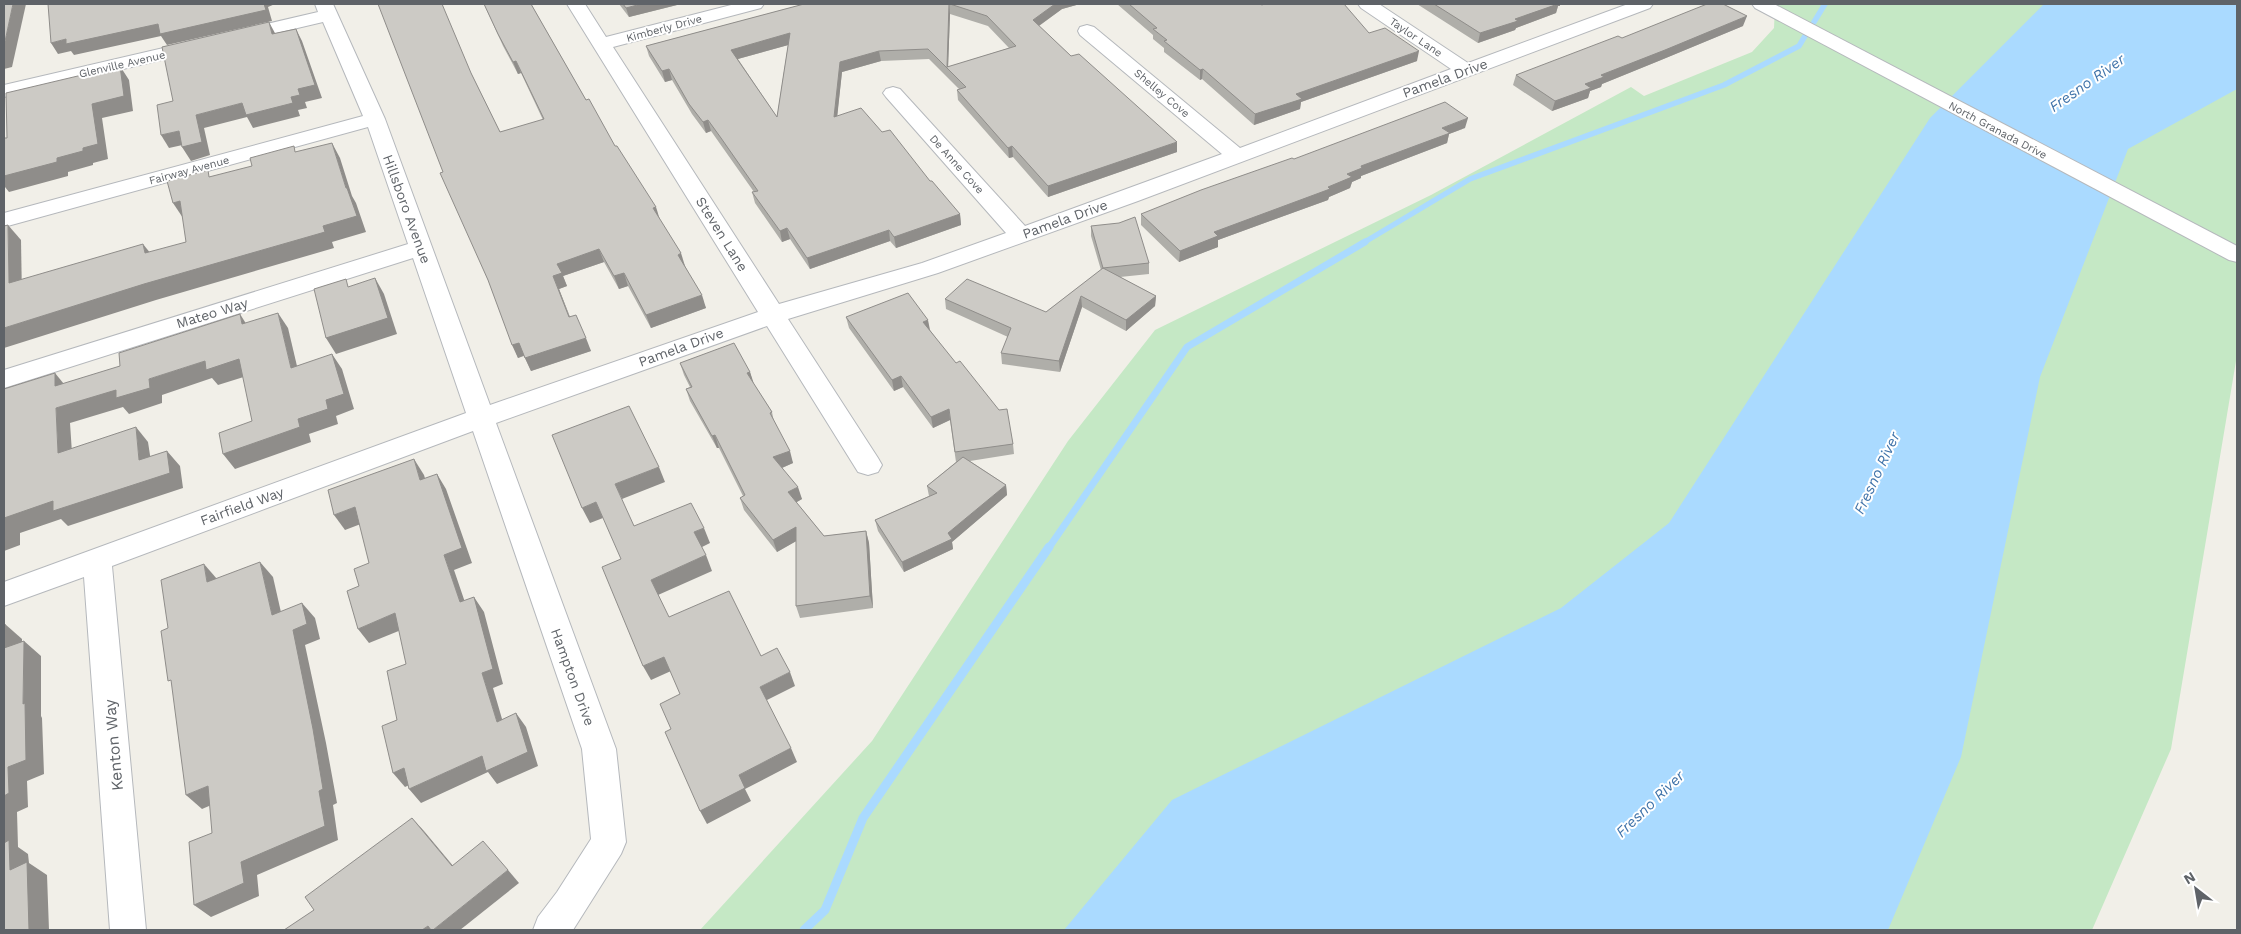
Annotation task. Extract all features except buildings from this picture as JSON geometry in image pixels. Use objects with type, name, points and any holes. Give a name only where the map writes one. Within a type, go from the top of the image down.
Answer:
[{"type":"street","name":"Steven Lane","points":[[576,4],[868,465]]},
{"type":"street","name":"Kimberly Drive","points":[[602,44],[755,4]]},
{"type":"street","name":"Taylor Lane","points":[[1367,4],[1466,70]]},
{"type":"street","name":"Pamela Drive","points":[[481,418],[802,304],[930,268],[1466,70],[1612,8],[1644,4]]},
{"type":"street","name":"North Granada Drive","points":[[1761,4],[2237,255]]},
{"type":"street","name":"Glenville Avenue","points":[[4,91],[326,10]]},
{"type":"street","name":"Hillsboro Avenue","points":[[326,10],[375,119],[481,418]]},
{"type":"street","name":"Shelley Cove","points":[[1087,31],[1237,156]]},
{"type":"street","name":"De Anne Cove","points":[[893,93],[1021,235]]},
{"type":"street","name":"Fairway Avenue","points":[[4,220],[375,119]]},
{"type":"street","name":"Mateo Way","points":[[4,379],[420,248]]},
{"type":"street","name":"Fairfield Way","points":[[4,594],[481,418]]},
{"type":"street","name":"Hampton Drive","points":[[481,418],[599,749],[609,842],[570,904],[551,930]]},
{"type":"street","name":"Kenton Way","points":[[97,560],[128,930]]},
{"type":"green space","points":[[1779,4],[2237,4],[2237,355],[2171,749],[2092,930],[700,930],[872,741],[1068,441],[1155,330],[1431,195],[1631,87],[1644,96],[1752,52],[1774,28],[1775,6]]},
{"type":"water","name":"Fresno River","points":[[2044,4],[2237,4],[2237,89],[2128,149],[2040,377],[1961,757],[1888,930],[1064,930],[1172,800],[1561,608],[1669,523],[1930,118]]},
{"type":"waterway","points":[[1814,22],[1825,4]]},
{"type":"waterway","points":[[1363,243],[1470,179],[1724,85],[1799,46],[1805,36]]},
{"type":"waterway","points":[[1048,549],[1187,347],[1365,242]]},
{"type":"waterway","points":[[804,930],[825,910],[863,818],[1049,547]]}]
